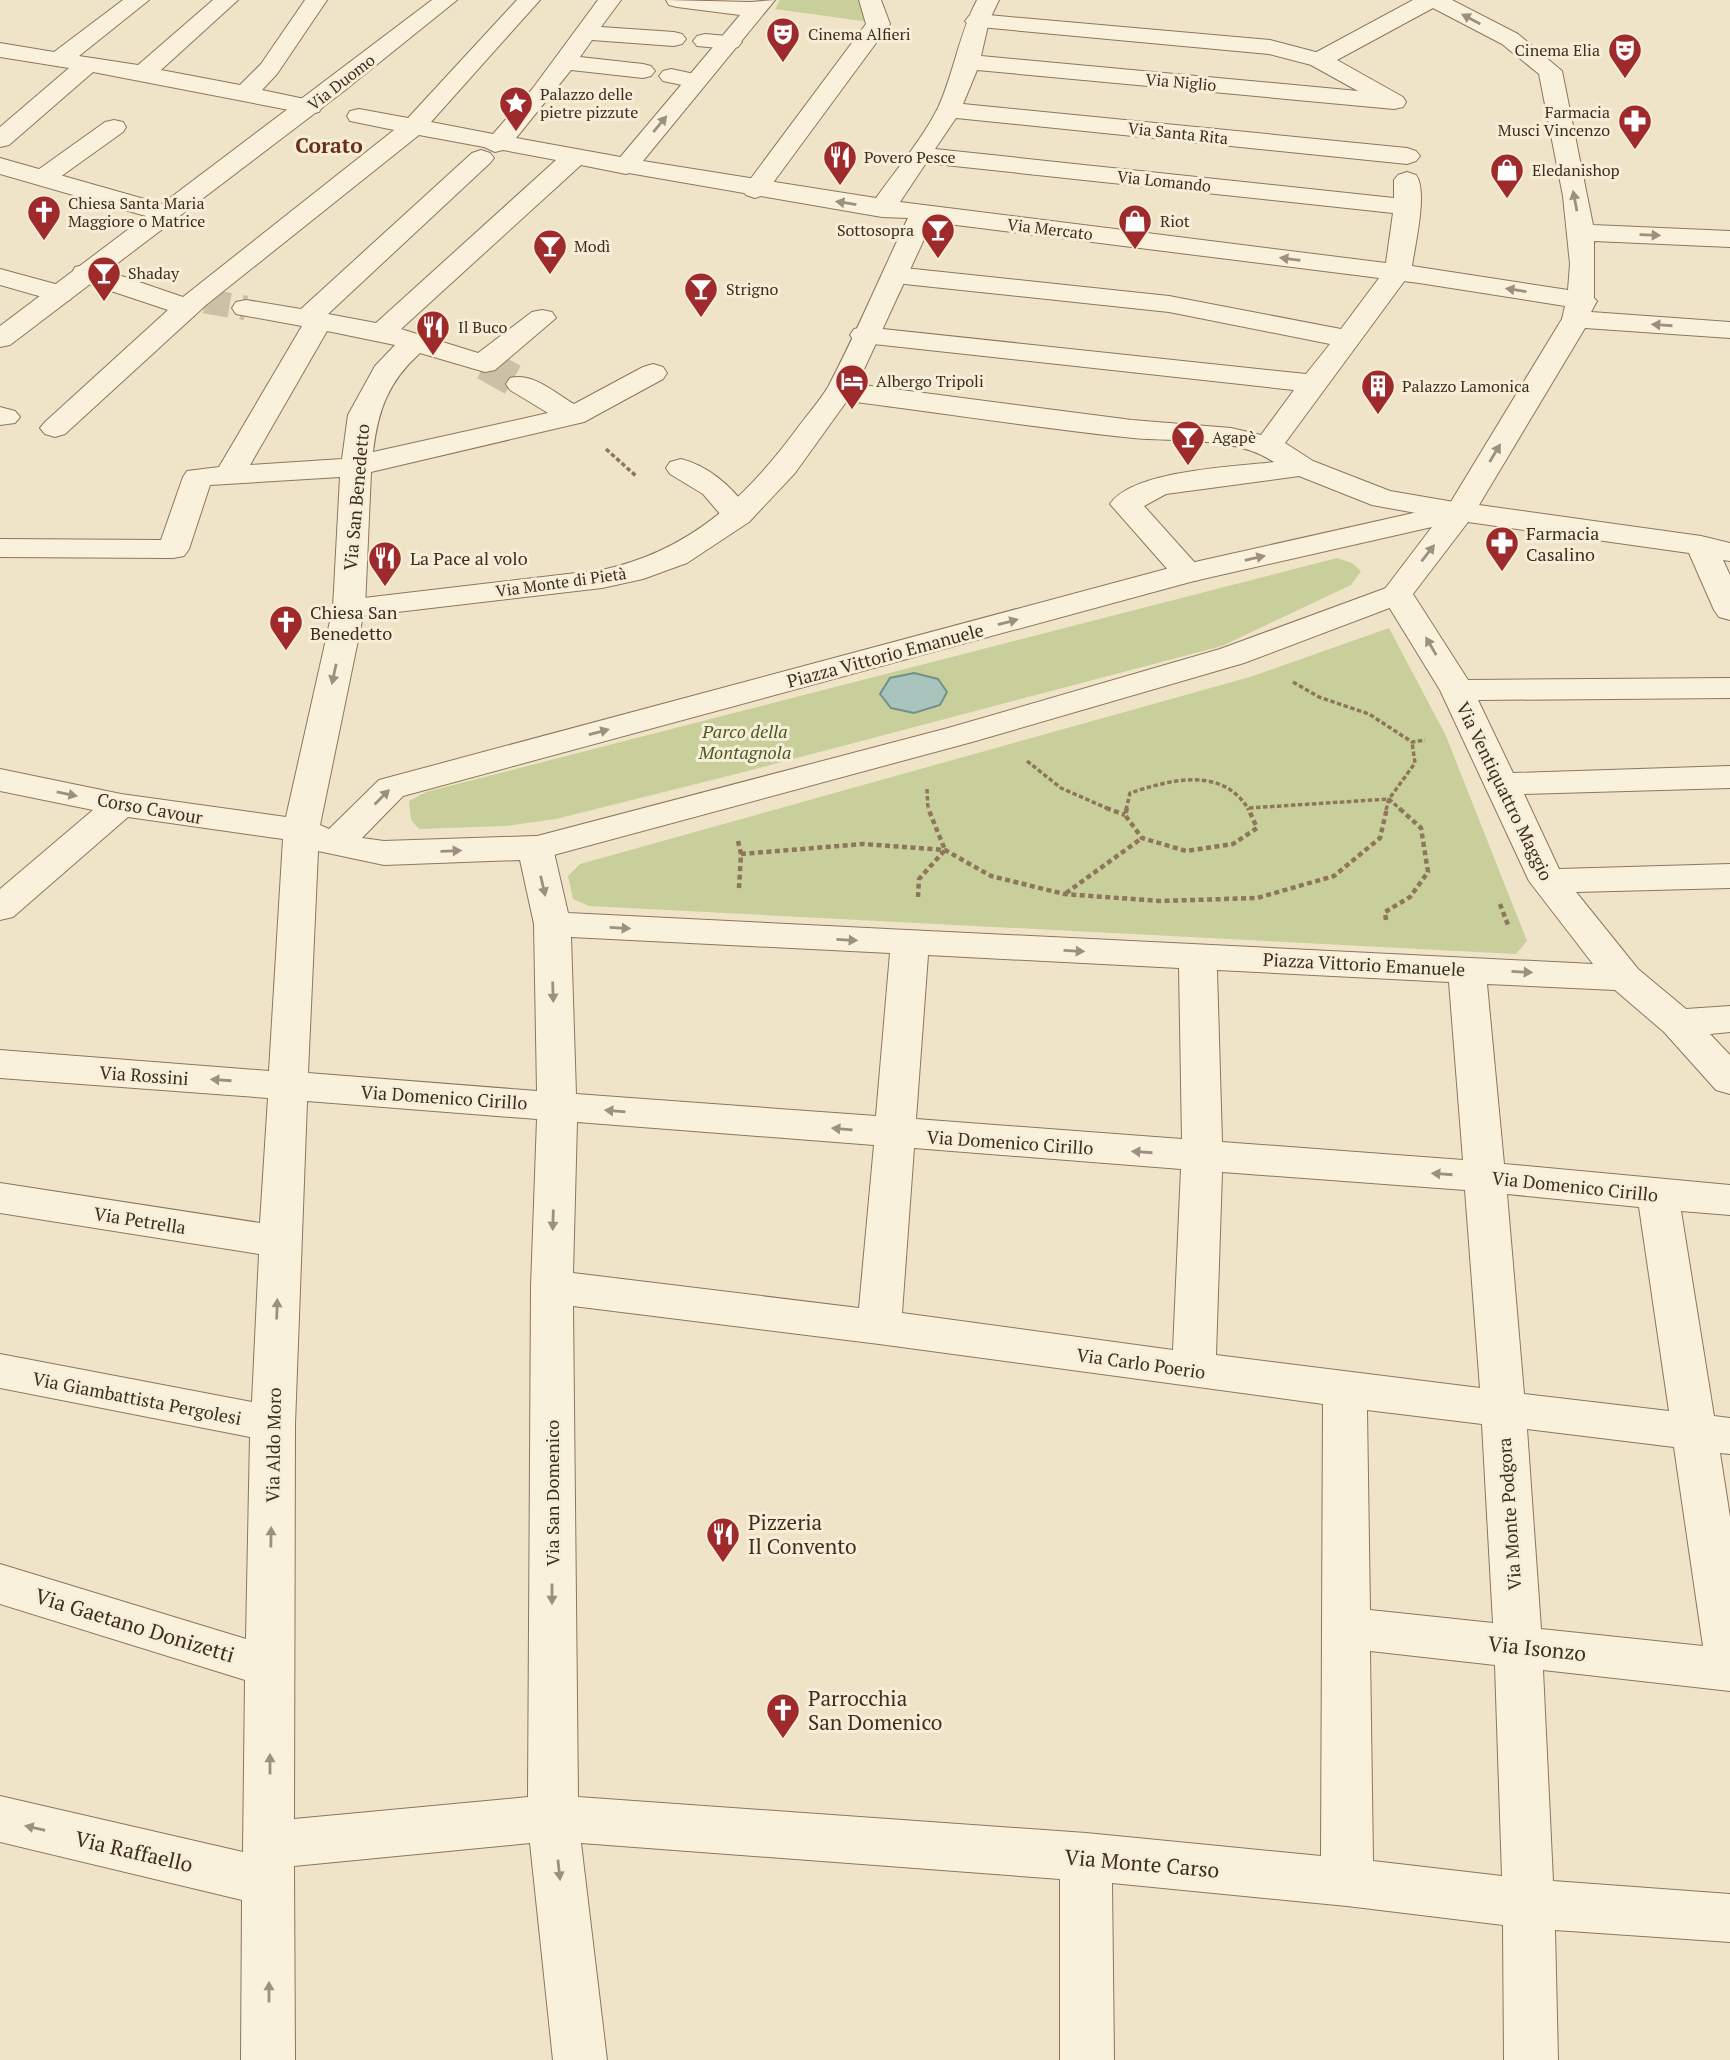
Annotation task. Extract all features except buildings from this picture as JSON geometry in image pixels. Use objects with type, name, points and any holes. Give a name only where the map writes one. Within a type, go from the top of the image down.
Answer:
[{"type":"street","points":[[59,59],[138,0]]},
{"type":"street","points":[[143,73],[227,0]]},
{"type":"street","points":[[246,94],[269,69],[316,0]]},
{"type":"street","name":"Via Duomo","points":[[0,339],[164,213],[310,107],[446,0]]},
{"type":"street","points":[[55,428],[196,302],[414,126],[528,0]]},
{"type":"street","points":[[229,476],[314,319],[492,148],[566,62],[584,33],[610,0]]},
{"type":"street","points":[[677,0],[760,5]]},
{"type":"street","points":[[755,190],[878,24],[870,0]]},
{"type":"street","points":[[318,838],[384,853],[535,848],[960,735],[1232,656],[1397,594],[1460,512],[1580,310],[1581,232],[1550,71],[1510,39],[1432,0],[1319,60]]},
{"type":"street","points":[[626,166],[684,79],[730,42],[760,5]]},
{"type":"street","points":[[882,209],[949,110],[968,62],[982,10],[1270,47],[1319,60],[1367,84],[1394,102],[1407,156],[1407,207],[1398,272],[1268,445]]},
{"type":"street","points":[[584,33],[674,39]]},
{"type":"street","points":[[705,41],[730,42]]},
{"type":"street","points":[[5,57],[59,59],[310,107]]},
{"type":"street","points":[[566,62],[643,71]]},
{"type":"street","name":"Via Niglio","points":[[968,62],[1394,102]]},
{"type":"street","points":[[0,140],[88,64]]},
{"type":"street","name":"Via Santa Rita","points":[[949,110],[1407,156]]},
{"type":"street","name":"Via Mercato","points":[[359,116],[414,126],[492,148],[577,155],[755,190],[882,209],[1398,272],[1580,310],[1730,330]]},
{"type":"street","points":[[44,177],[114,127]]},
{"type":"street","points":[[382,332],[577,155]]},
{"type":"street","name":"Via Lomando","points":[[920,155],[1407,207]]},
{"type":"street","points":[[0,166],[164,213]]},
{"type":"street","name":"Via Monte di Pietà","points":[[349,608],[602,579],[643,570],[676,556],[738,516],[784,467],[840,391],[923,214]]},
{"type":"street","points":[[1581,232],[1730,239]]},
{"type":"street","points":[[85,273],[196,302]]},
{"type":"street","points":[[895,275],[1169,304],[1347,339]]},
{"type":"street","points":[[0,278],[60,293]]},
{"type":"street","points":[[246,308],[382,332],[483,363],[542,318]]},
{"type":"street","points":[[864,335],[1315,384]]},
{"type":"street","name":"Via San Benedetto","points":[[318,838],[349,608],[356,467],[363,415],[389,366],[414,344]]},
{"type":"street","points":[[0,548],[173,549],[198,477],[356,467],[376,460],[574,416],[653,373]]},
{"type":"street","points":[[520,384],[574,416]]},
{"type":"street","points":[[840,391],[1132,429],[1231,438],[1268,445],[1302,467],[1383,499],[1715,549],[1730,610]]},
{"type":"street","points":[[1188,573],[1125,505],[1158,486],[1302,467]]},
{"type":"street","points":[[681,468],[714,488],[738,516]]},
{"type":"street","name":"Piazza Vittorio Emanuele","points":[[318,838],[391,788],[1188,573],[1460,512]]},
{"type":"street","name":"Via Ventiquattro Maggio","points":[[1397,594],[1457,690],[1547,881],[1625,978],[1678,1023],[1730,1080]]},
{"type":"street","points":[[1457,690],[1730,688]]},
{"type":"street","points":[[1500,783],[1730,777]]},
{"type":"street","name":"Corso Cavour","points":[[0,780],[121,805],[318,838]]},
{"type":"street","points":[[0,908],[121,805]]},
{"type":"street","name":"Via Aldo Moro","points":[[268,2060],[269,1667],[273,1424],[280,1242],[289,1085],[318,838]]},
{"type":"street","points":[[535,848],[552,924]]},
{"type":"street","points":[[1547,881],[1730,876]]},
{"type":"street","name":"Piazza Vittorio Emanuele","points":[[552,924],[1625,978]]},
{"type":"street","name":"Via San Domenico","points":[[552,924],[556,1106],[552,1287],[553,1818],[580,2060]]},
{"type":"street","points":[[879,1327],[910,943]]},
{"type":"street","points":[[1194,1371],[1202,1157],[1198,956]]},
{"type":"street","name":"Via Monte Podgora","points":[[1467,969],[1520,1646],[1530,1904],[1531,2060]]},
{"type":"street","points":[[1678,1023],[1730,1019]]},
{"type":"street","name":"Via Rossini","points":[[0,1064],[289,1085]]},
{"type":"street","name":"Via Domenico Cirillo","points":[[289,1085],[1485,1177],[1730,1200]]},
{"type":"street","points":[[1658,1195],[1713,1434],[1730,1669]]},
{"type":"street","name":"Via Petrella","points":[[0,1198],[280,1242]]},
{"type":"street","name":"Via Carlo Poerio","points":[[552,1287],[879,1327],[1194,1371],[1713,1434]]},
{"type":"street","name":"Via Giambattista Pergolesi","points":[[0,1371],[273,1424]]},
{"type":"street","points":[[1345,1390],[1347,1882]]},
{"type":"street","name":"Via Gaetano Donizetti","points":[[0,1584],[269,1667]]},
{"type":"street","name":"Via Isonzo","points":[[1344,1628],[1730,1669]]},
{"type":"street","name":"Via Monte Carso","points":[[270,1864],[553,1818],[1086,1857],[1347,1882],[1530,1904],[1730,1918]]},
{"type":"street","name":"Via Raffaello","points":[[0,1819],[270,1864]]},
{"type":"street","points":[[1086,1857],[1087,2060]]},
{"type":"path","points":[[574,416],[638,478],[681,468]]},
{"type":"path","points":[[741,854],[863,844],[945,850],[990,876],[1064,894],[1160,901],[1257,898],[1334,876],[1380,838],[1389,799],[1415,763],[1412,741],[1370,715],[1326,698],[1304,693],[1292,681],[1291,674]]},
{"type":"path","points":[[1019,752],[1044,778],[1072,796],[1125,815],[1142,838],[1186,851],[1233,844],[1257,828],[1249,808],[1233,789],[1201,778],[1163,782],[1130,793],[1125,815]]},
{"type":"path","points":[[926,778],[928,807],[945,850]]},
{"type":"path","points":[[1249,808],[1389,799],[1421,828],[1428,873],[1410,897],[1385,912],[1386,924]]},
{"type":"path","points":[[736,828],[741,854],[739,893]]},
{"type":"path","points":[[1064,894],[1142,838]]},
{"type":"path","points":[[918,901],[919,879],[945,850]]},
{"type":"path","points":[[1064,894],[1064,906]]},
{"type":"path","points":[[1499,902],[1509,927],[1505,934]]},
{"type":"green space","points":[[780,0],[864,0],[869,22],[775,9]]},
{"type":"green space","name":"Parco della Montagnola","points":[[1337,558],[1352,563],[1361,571],[1351,585],[1222,646],[556,819],[506,826],[419,829],[411,820],[409,801],[426,792]],"holes":[[[914,673],[938,679],[914,713],[892,708],[880,694],[890,679]]]},
{"type":"green space","points":[[1389,628],[1446,736],[1527,941],[1516,954],[589,906],[573,899],[568,876],[580,864],[1250,677]]},
{"type":"water","points":[[914,673],[938,679],[947,692],[940,705],[914,713],[891,708],[880,694],[890,678]]},
{"type":"tunnel","points":[[205,301],[246,308]]},
{"type":"tunnel","points":[[485,364],[520,384]]},
{"type":"place","name":"Cinema Alfieri","points":[[783,64]]},
{"type":"place","name":"Cinema Elia","points":[[1625,80]]},
{"type":"place","name":"Palazzo delle pietre pizzute","points":[[516,133]]},
{"type":"place","name":"Farmacia Musci Vincenzo","points":[[1635,151]]},
{"type":"place","name":"Povero Pesce","points":[[840,187]]},
{"type":"place","name":"Eledanishop","points":[[1507,200]]},
{"type":"place","name":"Chiesa Santa Maria Maggiore o Matrice","points":[[44,242]]},
{"type":"place","name":"Riot","points":[[1135,251]]},
{"type":"place","name":"Sottosopra","points":[[938,260]]},
{"type":"place","name":"Modì","points":[[550,276]]},
{"type":"place","name":"Shaday","points":[[104,303]]},
{"type":"place","name":"Strigno","points":[[701,319]]},
{"type":"place","name":"Il Buco","points":[[433,357]]},
{"type":"place","name":"Albergo Tripoli","points":[[852,411]]},
{"type":"place","name":"Palazzo Lamonica","points":[[1378,416]]},
{"type":"place","name":"Agapè","points":[[1188,467]]},
{"type":"place","name":"Farmacia Casalino","points":[[1502,573]]},
{"type":"place","name":"La Pace al volo","points":[[385,588]]},
{"type":"place","name":"Chiesa San Benedetto","points":[[286,652]]},
{"type":"place","name":"Pizzeria Il Convento","points":[[723,1564]]},
{"type":"place","name":"Parrocchia San Domenico","points":[[783,1740]]},
{"type":"district","name":"Corato","points":[[329,145]]}]
